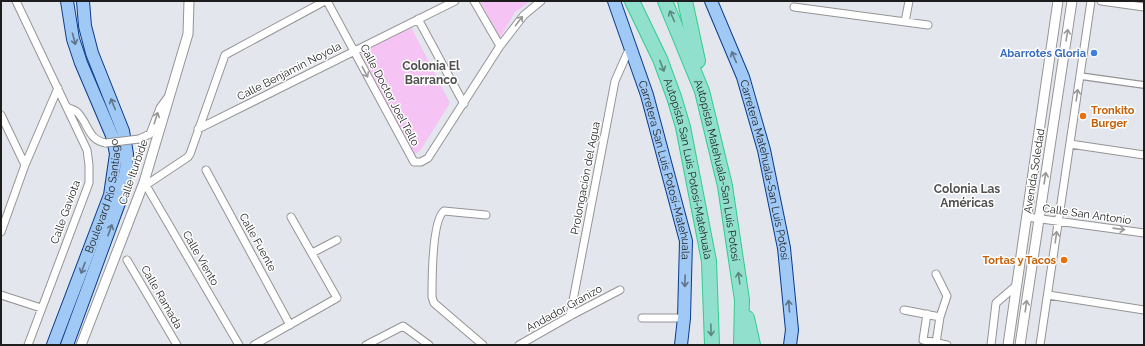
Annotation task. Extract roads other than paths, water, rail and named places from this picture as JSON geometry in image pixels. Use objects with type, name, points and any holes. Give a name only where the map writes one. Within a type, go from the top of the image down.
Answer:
[{"type":"highway","points":[[622,1],[646,30]]},
{"type":"highway","name":"Autopista San Luis Potosí-Matehuala","points":[[632,1],[660,59],[674,97],[684,134],[709,261],[712,345]]},
{"type":"highway","name":"Autopista Matehuala-San Luis Potosí","points":[[665,1],[702,90],[725,186],[742,300],[741,345]]},
{"type":"highway","points":[[685,1],[702,90]]},
{"type":"highway","points":[[742,300],[754,345]]},
{"type":"main road","name":"Boulevard Río Santiago","points":[[53,345],[110,195],[116,154],[113,138],[81,63],[74,39],[68,1]]},
{"type":"main road","name":"Boulevard Río Santiago","points":[[67,345],[119,203],[126,170],[127,154],[123,131],[92,53],[85,26],[83,1]]},
{"type":"main road","name":"Carretera San Luis Potosí-Matehuala","points":[[614,1],[647,95],[686,242],[684,318],[681,345]]},
{"type":"main road","name":"Carretera Matehuala-San Luis Potosí","points":[[711,1],[743,78],[764,150],[784,248],[792,330],[790,345]]},
{"type":"street","name":"Calle Gaviota","points":[[16,1],[67,107],[86,150],[89,165],[89,182],[28,345]]},
{"type":"street","name":"Calle Iturbide","points":[[81,345],[145,183],[188,34],[189,1]]},
{"type":"street","points":[[145,183],[188,157],[225,55],[326,1]]},
{"type":"street","name":"Calle Doctor Joel Tello","points":[[326,1],[414,162],[421,162],[428,158],[500,46],[524,14],[541,1]]},
{"type":"street","name":"Calle Benjamín Noyola","points":[[198,129],[455,1]]},
{"type":"street","points":[[474,1],[500,46]]},
{"type":"street","points":[[905,22],[909,1]]},
{"type":"street","name":"Avenida Soledad","points":[[1008,345],[1058,1]]},
{"type":"street","name":"Avenida Soledad","points":[[1020,345],[1072,1]]},
{"type":"street","points":[[1040,345],[1091,1]]},
{"type":"street","points":[[1101,1],[1144,7]]},
{"type":"street","points":[[794,7],[928,25]]},
{"type":"street","points":[[418,19],[464,104]]},
{"type":"street","name":"Prolongación del Agua","points":[[570,316],[615,82],[630,46]]},
{"type":"street","points":[[1080,76],[1144,85]]},
{"type":"street","points":[[1,232],[25,165],[58,88]]},
{"type":"street","points":[[67,107],[78,112],[90,136],[100,142],[106,143],[139,138],[150,134],[160,108],[170,94]]},
{"type":"street","points":[[1,115],[25,165]]},
{"type":"street","points":[[1070,144],[1144,155]]},
{"type":"street","name":"Calle Fuente","points":[[206,170],[290,325]]},
{"type":"street","name":"Calle Viento","points":[[145,183],[239,345]]},
{"type":"street","points":[[483,345],[434,303],[432,298],[433,260],[441,213],[444,211],[486,215]]},
{"type":"street","points":[[254,345],[337,298],[291,217]]},
{"type":"street","name":"Calle San Antonio","points":[[1027,217],[1144,233]]},
{"type":"street","points":[[312,253],[337,240]]},
{"type":"street","name":"Calle Ramada","points":[[127,260],[177,345]]},
{"type":"street","points":[[936,274],[947,296],[940,317],[936,343]]},
{"type":"street","points":[[991,345],[996,303],[1017,285]]},
{"type":"street","name":"Andador Granizo","points":[[519,345],[620,290]]},
{"type":"street","points":[[1,295],[41,308]]},
{"type":"street","points":[[1048,295],[1144,310]]},
{"type":"street","points":[[904,310],[940,317]]},
{"type":"street","points":[[927,314],[923,340],[947,345]]},
{"type":"street","points":[[642,318],[684,318]]},
{"type":"street","points":[[366,345],[399,326],[406,327],[429,345]]},
{"type":"place","name":"Abarrotes Gloria","points":[[1094,53]]},
{"type":"place","name":"Tronkito Burger","points":[[1083,116]]},
{"type":"place","name":"Tortas y Tacos","points":[[1064,260]]},
{"type":"district","name":"Colonia El Barranco","points":[[431,73]]},
{"type":"district","name":"Colonia Las Américas","points":[[967,196]]}]
